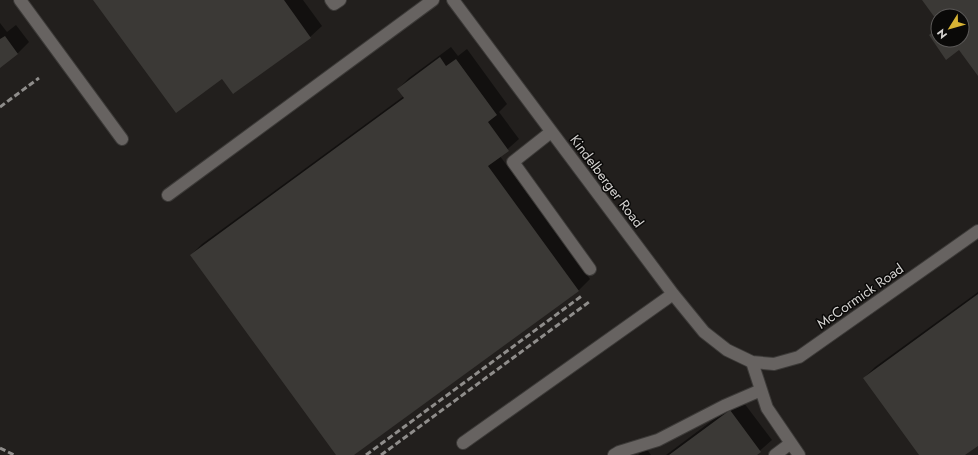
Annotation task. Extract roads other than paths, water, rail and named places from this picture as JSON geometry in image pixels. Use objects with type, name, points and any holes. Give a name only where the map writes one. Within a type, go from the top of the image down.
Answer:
[{"type":"street","points":[[20,0],[122,139]]},
{"type":"street","points":[[331,0],[334,4],[340,0]]},
{"type":"street","points":[[168,195],[433,0]]},
{"type":"street","name":"Kindelberger Road","points":[[453,0],[673,294],[704,332],[727,350],[752,362]]},
{"type":"street","points":[[551,132],[513,162],[590,269]]},
{"type":"street","name":"McCormick Road","points":[[752,362],[774,364],[799,357],[978,231]]},
{"type":"street","points":[[463,443],[673,294]]},
{"type":"street","points":[[752,362],[767,408],[799,455]]},
{"type":"street","points":[[614,455],[619,452],[658,440],[724,406],[761,390]]},
{"type":"street","points":[[775,455],[790,443]]},
{"type":"railway","points":[[0,107],[39,78]]},
{"type":"railway","points":[[366,455],[583,295]]},
{"type":"railway","points":[[381,455],[589,302]]},
{"type":"railway","points":[[0,448],[14,455]]}]
